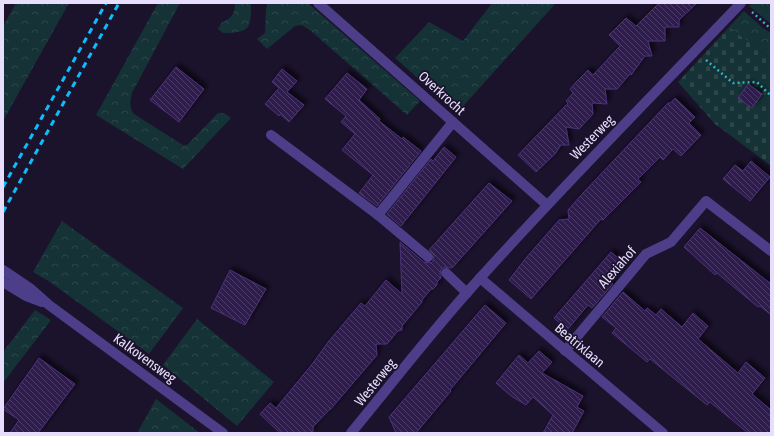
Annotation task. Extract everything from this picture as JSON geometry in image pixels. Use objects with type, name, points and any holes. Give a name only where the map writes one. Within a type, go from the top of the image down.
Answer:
[{"type":"street","name":"Overkrocht","points":[[318,3],[547,205]]},
{"type":"street","name":"Westerweg","points":[[351,433],[446,316],[547,205],[694,51],[744,6]]},
{"type":"street","points":[[378,215],[453,122]]},
{"type":"street","points":[[271,135],[378,215],[428,257]]},
{"type":"street","name":"Alexiahof","points":[[565,350],[646,254],[671,242],[706,201],[771,251]]},
{"type":"street","name":"Kalkovensweg","points":[[3,270],[31,289],[49,305],[223,433]]},
{"type":"street","points":[[446,273],[467,293]]},
{"type":"street","name":"Beatrixlaan","points":[[480,278],[663,433]]},
{"type":"street","name":"Kalkovensweg","points":[[3,282],[26,296],[49,305]]},
{"type":"path","points":[[744,6],[771,29]]},
{"type":"path","points":[[694,51],[733,82],[757,82],[771,96]]},
{"type":"green space","points":[[16,3],[69,3],[3,121],[3,26]]},
{"type":"green space","points":[[158,3],[180,3],[132,93],[130,104],[134,114],[183,145],[187,145],[218,113],[224,113],[231,118],[183,169],[96,115]]},
{"type":"green space","points":[[235,3],[251,3],[250,23],[248,27],[239,32],[223,33],[218,29],[221,23],[232,16]]},
{"type":"green space","points":[[268,3],[308,3],[420,101],[407,115],[311,31],[302,25],[295,26],[267,49],[257,39],[265,33],[266,9]]},
{"type":"green space","points":[[492,3],[556,3],[457,113],[395,58],[429,22],[463,41]]},
{"type":"green space","points":[[752,3],[771,3],[771,24],[749,6]]},
{"type":"green space","points":[[744,11],[771,33],[771,59],[729,27]]},
{"type":"green space","points":[[729,27],[771,59],[771,166],[715,124],[678,82]]},
{"type":"green space","points":[[62,221],[183,308],[149,354],[50,282],[33,272]]},
{"type":"green space","points":[[35,310],[51,320],[3,383],[3,352]]},
{"type":"green space","points":[[197,319],[274,382],[237,426],[163,365]]},
{"type":"green space","points":[[156,399],[200,433],[137,433]]},
{"type":"building","points":[[659,3],[697,3],[679,20],[679,27],[665,27],[665,41],[648,41],[652,56],[645,56],[631,75],[630,74],[617,89],[605,89],[607,104],[592,103],[593,114],[579,129],[566,127],[569,145],[561,145],[555,154],[536,172],[518,155],[568,103],[566,101],[573,93],[570,89],[578,80],[588,70],[593,75],[620,46],[609,35],[626,18],[636,26]]},
{"type":"building","points":[[176,67],[204,89],[179,122],[150,100]]},
{"type":"building","points":[[282,69],[297,81],[287,92],[304,105],[289,122],[265,104],[279,88],[272,82]]},
{"type":"building","points":[[347,73],[367,89],[359,100],[380,119],[379,121],[402,139],[403,137],[421,151],[377,206],[359,193],[373,175],[342,150],[355,134],[341,122],[346,116],[325,99]]},
{"type":"building","points":[[748,84],[762,94],[752,108],[738,98]]},
{"type":"building","points":[[675,98],[695,117],[689,123],[701,135],[681,156],[673,149],[663,160],[660,157],[638,179],[641,182],[603,220],[601,219],[531,299],[509,280],[559,220],[569,219],[568,210],[582,194],[668,103]]},
{"type":"building","points":[[444,147],[456,157],[401,226],[387,214],[431,159],[433,161]]},
{"type":"building","points":[[751,161],[770,177],[750,201],[723,179],[735,165],[743,171]]},
{"type":"building","points":[[489,183],[512,201],[453,267],[445,267],[441,269],[441,278],[437,282],[437,285],[431,289],[422,300],[422,302],[402,326],[402,330],[398,331],[387,344],[376,344],[377,355],[330,410],[313,427],[313,433],[280,433],[260,414],[270,403],[276,408],[361,303],[365,306],[386,280],[402,294],[400,242],[424,262],[431,263],[434,255],[429,250]]},
{"type":"building","points":[[700,228],[771,284],[771,315],[760,306],[758,307],[717,273],[715,275],[684,247]]},
{"type":"building","points":[[611,252],[625,264],[609,281],[613,284],[592,308],[588,305],[567,330],[554,318]]},
{"type":"building","points":[[230,270],[266,289],[245,325],[211,308]]},
{"type":"building","points":[[623,292],[645,311],[647,308],[656,315],[661,309],[682,327],[693,313],[708,326],[698,339],[738,373],[746,362],[765,378],[752,394],[771,410],[771,433],[748,433],[710,402],[707,405],[650,359],[647,362],[612,333],[616,328],[602,317]]},
{"type":"building","points":[[485,305],[506,323],[416,433],[396,433],[389,417]]},
{"type":"building","points":[[539,351],[552,362],[542,373],[583,396],[577,407],[584,411],[572,433],[543,433],[553,415],[533,397],[526,405],[511,396],[496,383],[519,355],[528,363]]},
{"type":"building","points":[[39,358],[75,384],[38,433],[10,433],[19,420],[3,409]]},
{"type":"railway","points":[[3,187],[106,3]]},
{"type":"railway","points":[[3,212],[119,3]]}]
